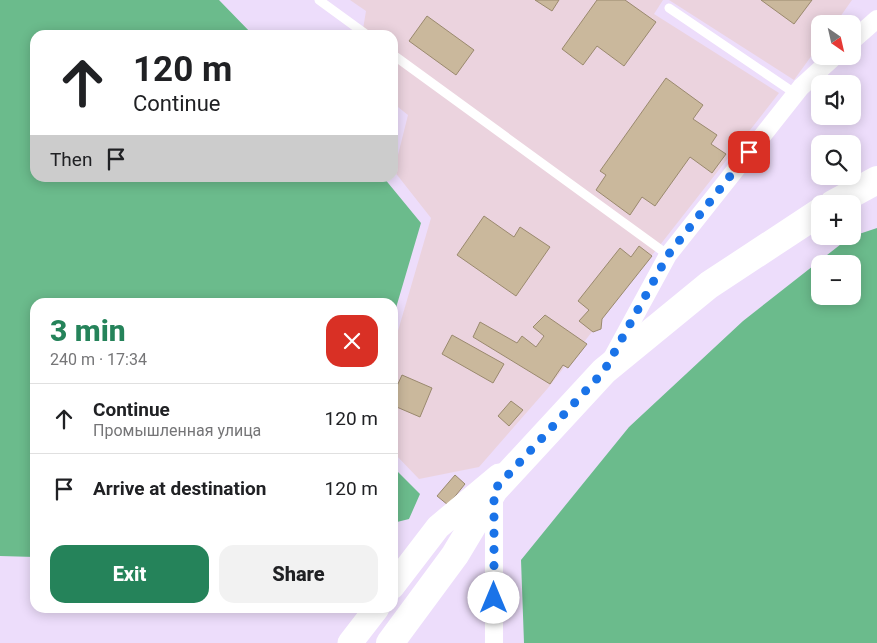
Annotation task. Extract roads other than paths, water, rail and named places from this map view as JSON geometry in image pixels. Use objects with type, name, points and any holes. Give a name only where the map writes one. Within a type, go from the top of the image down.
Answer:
[{"type":"main road","points":[[850,195],[877,180]]},
{"type":"main road","points":[[390,643],[455,555],[494,490],[604,371],[709,285],[811,218]]},
{"type":"main road","points":[[398,579],[438,527],[528,452]]},
{"type":"main road","points":[[350,643],[373,613]]},
{"type":"street","points":[[861,33],[877,19]]},
{"type":"street","points":[[604,371],[668,255],[796,94],[826,65]]},
{"type":"street","points":[[494,490],[494,643]]},
{"type":"lane","points":[[319,0],[360,30]]},
{"type":"lane","points":[[669,8],[796,94]]},
{"type":"lane","points":[[398,58],[668,255]]}]
